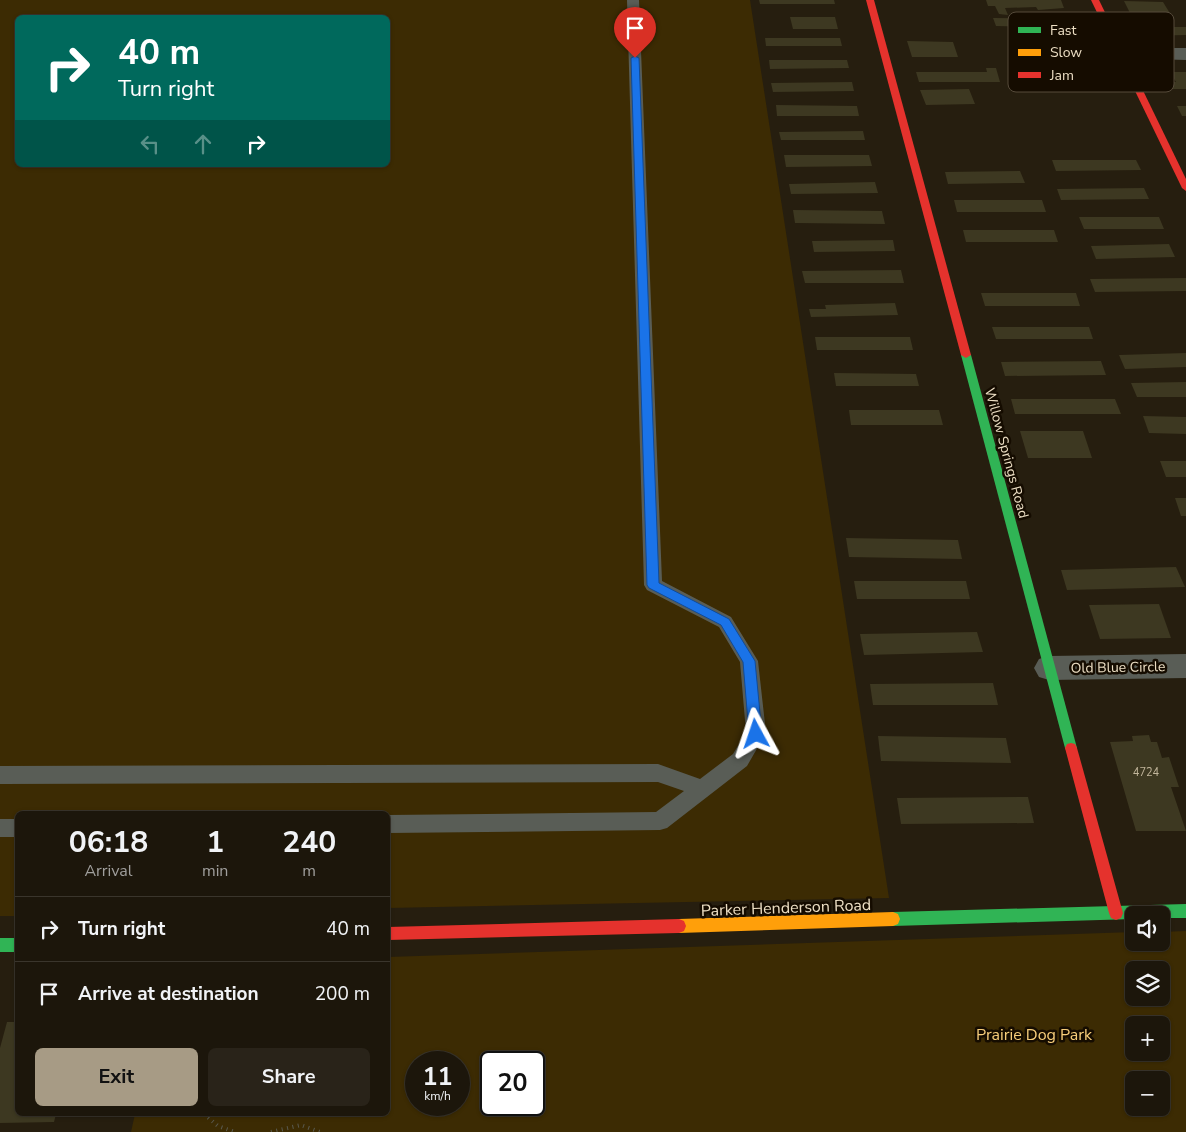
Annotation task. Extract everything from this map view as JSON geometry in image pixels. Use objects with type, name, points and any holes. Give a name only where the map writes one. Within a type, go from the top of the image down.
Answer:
[{"type":"street","name":"Willow Springs Road","points":[[870,0],[1116,913]]},
{"type":"street","points":[[1095,0],[1101,12]]},
{"type":"street","points":[[1139,92],[1186,188]]},
{"type":"street","name":"Old Blue Circle","points":[[1049,668],[1186,666]]},
{"type":"street","name":"Parker Henderson Road","points":[[390,934],[1186,911]]},
{"type":"street","points":[[0,945],[15,945]]},
{"type":"lane","points":[[390,824],[660,821],[740,760],[756,734],[749,661],[725,622],[653,585],[633,0]]},
{"type":"lane","points":[[0,775],[658,773],[702,790]]},
{"type":"lane","points":[[0,828],[15,828]]},
{"type":"path","points":[[206,1116],[228,1131],[235,1132]]},
{"type":"path","points":[[270,1132],[301,1125],[320,1132]]},
{"type":"green space","points":[[0,0],[750,0],[889,898],[390,908],[390,811],[15,811],[15,916],[0,916]]},
{"type":"green space","name":"Prairie Dog Park","points":[[1186,931],[1186,1132],[131,1132],[135,1116],[390,1116],[390,957],[1125,932],[1125,951],[1170,951],[1170,932]]},
{"type":"building","points":[[759,0],[834,0],[835,4],[760,4]]},
{"type":"building","points":[[986,0],[1061,0],[1064,8],[1038,10],[1036,7],[1005,8],[1008,15],[999,14],[995,6],[988,6]]},
{"type":"building","points":[[1124,1],[1163,2],[1169,12],[1130,12]]},
{"type":"building","points":[[790,17],[835,17],[838,29],[793,29]]},
{"type":"building","points":[[993,18],[1008,18],[1008,26],[996,26]]},
{"type":"building","points":[[1174,27],[1186,27],[1186,35],[1174,35]]},
{"type":"building","points":[[765,38],[840,38],[842,46],[766,46]]},
{"type":"building","points":[[907,41],[953,42],[958,57],[912,57]]},
{"type":"building","points":[[769,60],[847,60],[849,68],[770,69]]},
{"type":"building","points":[[986,68],[996,68],[1000,82],[919,82],[916,72],[987,72]]},
{"type":"building","points":[[1174,72],[1186,72],[1186,89],[1174,89],[1174,82],[1176,82]]},
{"type":"building","points":[[852,82],[854,91],[773,92],[771,83]]},
{"type":"building","points":[[969,89],[975,104],[926,105],[920,90]]},
{"type":"building","points":[[776,105],[857,106],[859,116],[777,116]]},
{"type":"building","points":[[1177,106],[1186,106],[1186,116],[1182,116]]},
{"type":"building","points":[[863,131],[865,140],[781,140],[779,132]]},
{"type":"building","points":[[784,155],[869,155],[872,166],[786,167]]},
{"type":"building","points":[[1052,160],[1136,160],[1141,170],[1056,171]]},
{"type":"building","points":[[1020,171],[1025,183],[948,184],[945,172]]},
{"type":"building","points":[[875,182],[878,193],[791,194],[789,184]]},
{"type":"building","points":[[1144,188],[1149,199],[1061,200],[1057,189]]},
{"type":"building","points":[[954,200],[1042,200],[1046,212],[957,212]]},
{"type":"building","points":[[793,210],[882,211],[885,224],[795,223]]},
{"type":"building","points":[[1079,217],[1159,217],[1164,229],[1084,229]]},
{"type":"building","points":[[963,230],[1054,230],[1058,242],[966,242]]},
{"type":"building","points":[[893,240],[895,251],[814,252],[812,241]]},
{"type":"building","points":[[1169,244],[1175,257],[1096,259],[1091,246]]},
{"type":"building","points":[[901,270],[904,283],[805,283],[802,271]]},
{"type":"building","points":[[1186,278],[1186,291],[1095,292],[1090,279]]},
{"type":"building","points":[[981,293],[1076,293],[1080,306],[985,306]]},
{"type":"building","points":[[895,303],[898,315],[811,317],[809,309],[826,309],[825,305]]},
{"type":"building","points":[[992,327],[1089,327],[1093,339],[996,339]]},
{"type":"building","points":[[815,337],[910,337],[913,350],[817,350]]},
{"type":"building","points":[[1186,353],[1186,367],[1125,369],[1119,355]]},
{"type":"building","points":[[1101,361],[1106,375],[1005,376],[1001,362]]},
{"type":"building","points":[[834,373],[916,374],[919,386],[836,386]]},
{"type":"building","points":[[1186,382],[1186,397],[1137,397],[1131,383]]},
{"type":"building","points":[[1011,399],[1115,399],[1121,414],[1015,414]]},
{"type":"building","points":[[849,410],[939,410],[943,425],[851,425]]},
{"type":"building","points":[[1143,416],[1186,417],[1186,434],[1149,433]]},
{"type":"building","points":[[1020,431],[1083,431],[1092,458],[1028,458]]},
{"type":"building","points":[[1160,461],[1186,461],[1186,477],[1166,477]]},
{"type":"building","points":[[1175,498],[1186,498],[1186,516],[1181,516]]},
{"type":"building","points":[[846,538],[958,540],[962,559],[849,557]]},
{"type":"building","points":[[1176,567],[1185,587],[1067,590],[1061,570]]},
{"type":"building","points":[[854,581],[966,581],[970,599],[857,599]]},
{"type":"building","points":[[1159,604],[1171,638],[1100,639],[1089,605]]},
{"type":"building","points":[[977,632],[983,652],[864,655],[860,634]]},
{"type":"building","points":[[993,683],[998,705],[873,705],[870,684]]},
{"type":"building","points":[[1149,735],[1151,742],[1157,742],[1162,758],[1169,757],[1179,787],[1171,787],[1186,831],[1136,831],[1110,742],[1133,741],[1132,736]]},
{"type":"building","points":[[878,736],[1006,738],[1011,763],[881,761]]},
{"type":"building","points":[[1028,797],[1034,823],[901,824],[897,798]]},
{"type":"building","points":[[7,1022],[15,1022],[15,1116],[56,1116],[54,1122],[0,1123],[0,1048]]},
{"type":"traffic: fast","points":[[966,355],[1071,748]]},
{"type":"traffic: fast","points":[[893,919],[1186,911]]},
{"type":"traffic: fast","points":[[0,945],[15,945]]},
{"type":"traffic: slow","points":[[679,926],[893,919]]},
{"type":"traffic: jam","points":[[870,0],[966,355]]},
{"type":"traffic: jam","points":[[1095,0],[1101,12]]},
{"type":"traffic: jam","points":[[1140,92],[1186,188]]},
{"type":"traffic: jam","points":[[1071,748],[1116,913]]},
{"type":"traffic: jam","points":[[390,934],[679,926]]},
{"type":"route","points":[[635,58],[653,585],[725,622],[749,661],[756,734]]}]
